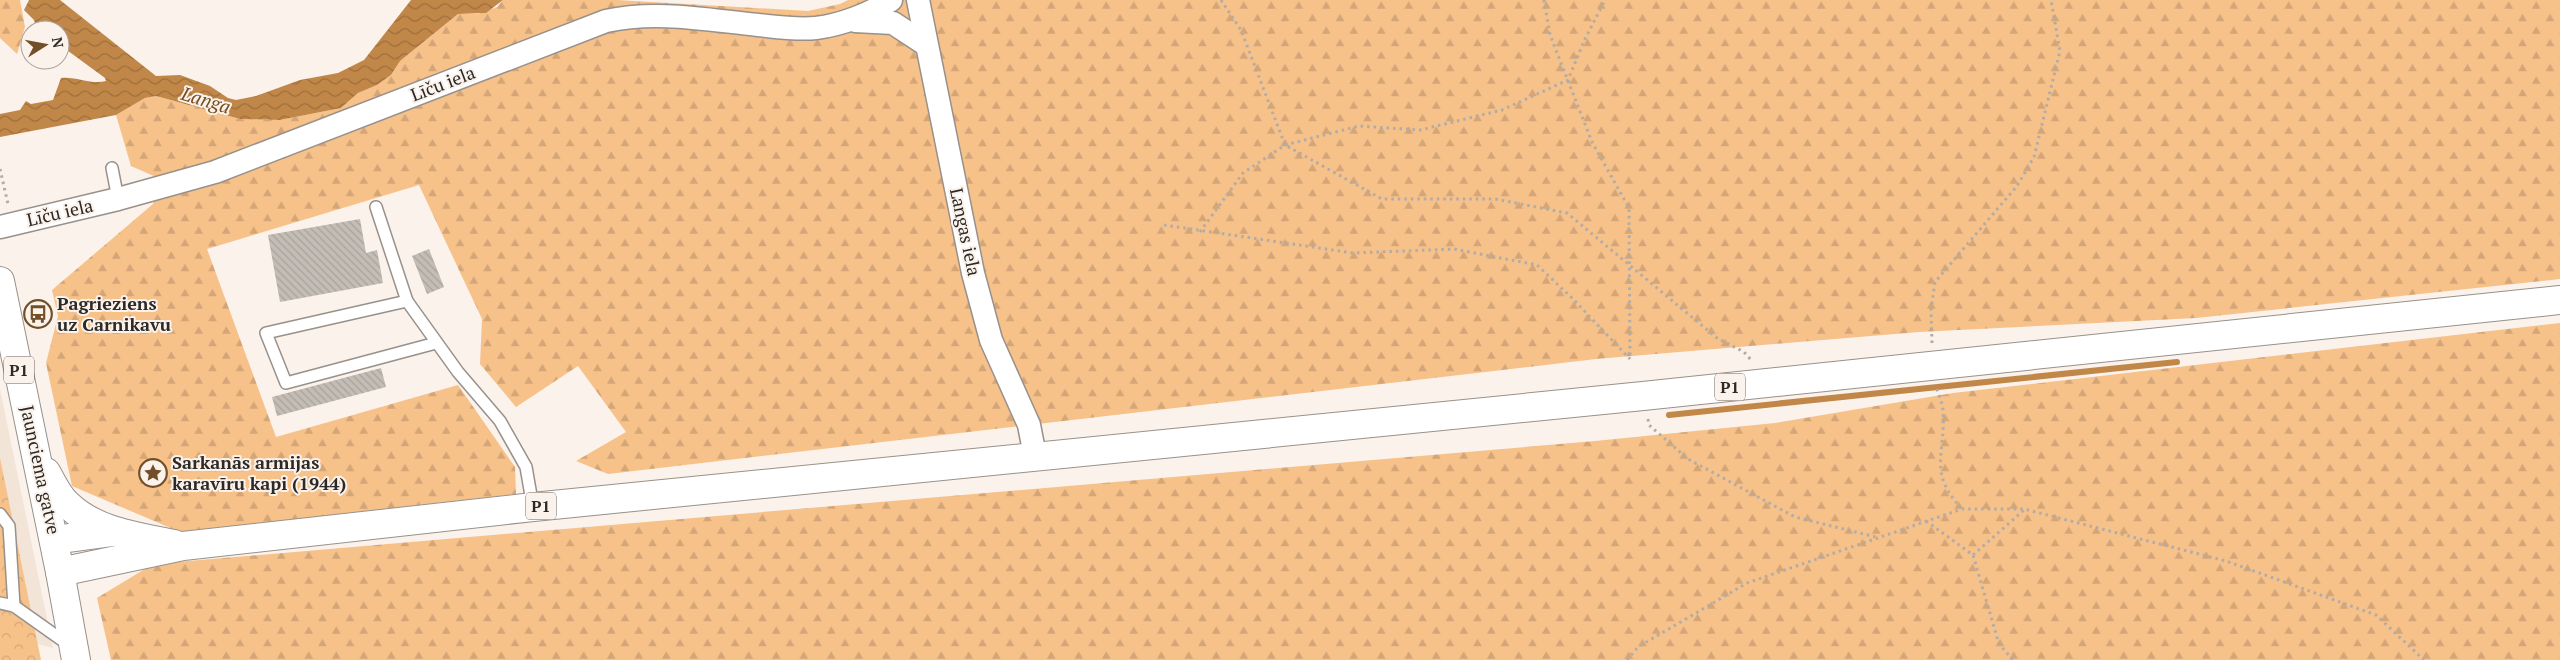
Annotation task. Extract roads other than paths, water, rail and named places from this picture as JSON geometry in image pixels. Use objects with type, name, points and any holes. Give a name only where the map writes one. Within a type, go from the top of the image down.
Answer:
[{"type":"main road","name":"Jaunciema gatve","points":[[0,281],[38,459],[75,654]]},
{"type":"main road","name":"P1","points":[[60,572],[183,546],[533,507],[1643,396],[1933,364],[2560,300]]},
{"type":"main road","name":"P1","points":[[38,459],[66,504],[94,523],[113,532],[183,546]]},
{"type":"main road","name":"P1","points":[[54,540],[113,532]]},
{"type":"street","name":"Līču iela","points":[[6,226],[118,199],[215,172],[606,21],[631,15],[661,15],[788,28],[816,28],[848,20],[891,0]]},
{"type":"street","name":"Langas iela","points":[[918,0],[925,44],[973,273],[991,340],[1029,425],[1035,456]]},
{"type":"street","points":[[848,20],[893,23],[925,44]]},
{"type":"lane","points":[[112,168],[118,199]]},
{"type":"lane","points":[[376,206],[407,301],[436,343],[500,421],[526,468],[533,507]]},
{"type":"lane","points":[[407,301],[266,333],[286,384],[436,343]]},
{"type":"lane","points":[[0,514],[9,526],[14,606]]},
{"type":"lane","points":[[0,603],[14,606],[75,654]]},
{"type":"water","name":"Langa","points":[[29,0],[60,0],[156,76],[180,75],[210,86],[228,98],[236,100],[256,96],[300,80],[338,73],[364,60],[411,0],[503,0],[486,13],[458,14],[400,61],[391,75],[377,85],[358,93],[341,108],[280,120],[240,119],[156,96],[145,98],[116,115],[0,137],[0,114],[20,110],[26,101],[31,104],[53,100],[61,78],[95,82],[106,81],[105,78],[70,52],[70,20],[34,20],[24,10]]},
{"type":"waterway","points":[[1669,415],[2177,362]]},
{"type":"place","name":"Pagrieziens uz Carnikavu","points":[[38,314]]},
{"type":"place","name":"Sarkanās armijas karavīru kapi (1944)","points":[[153,473]]}]
